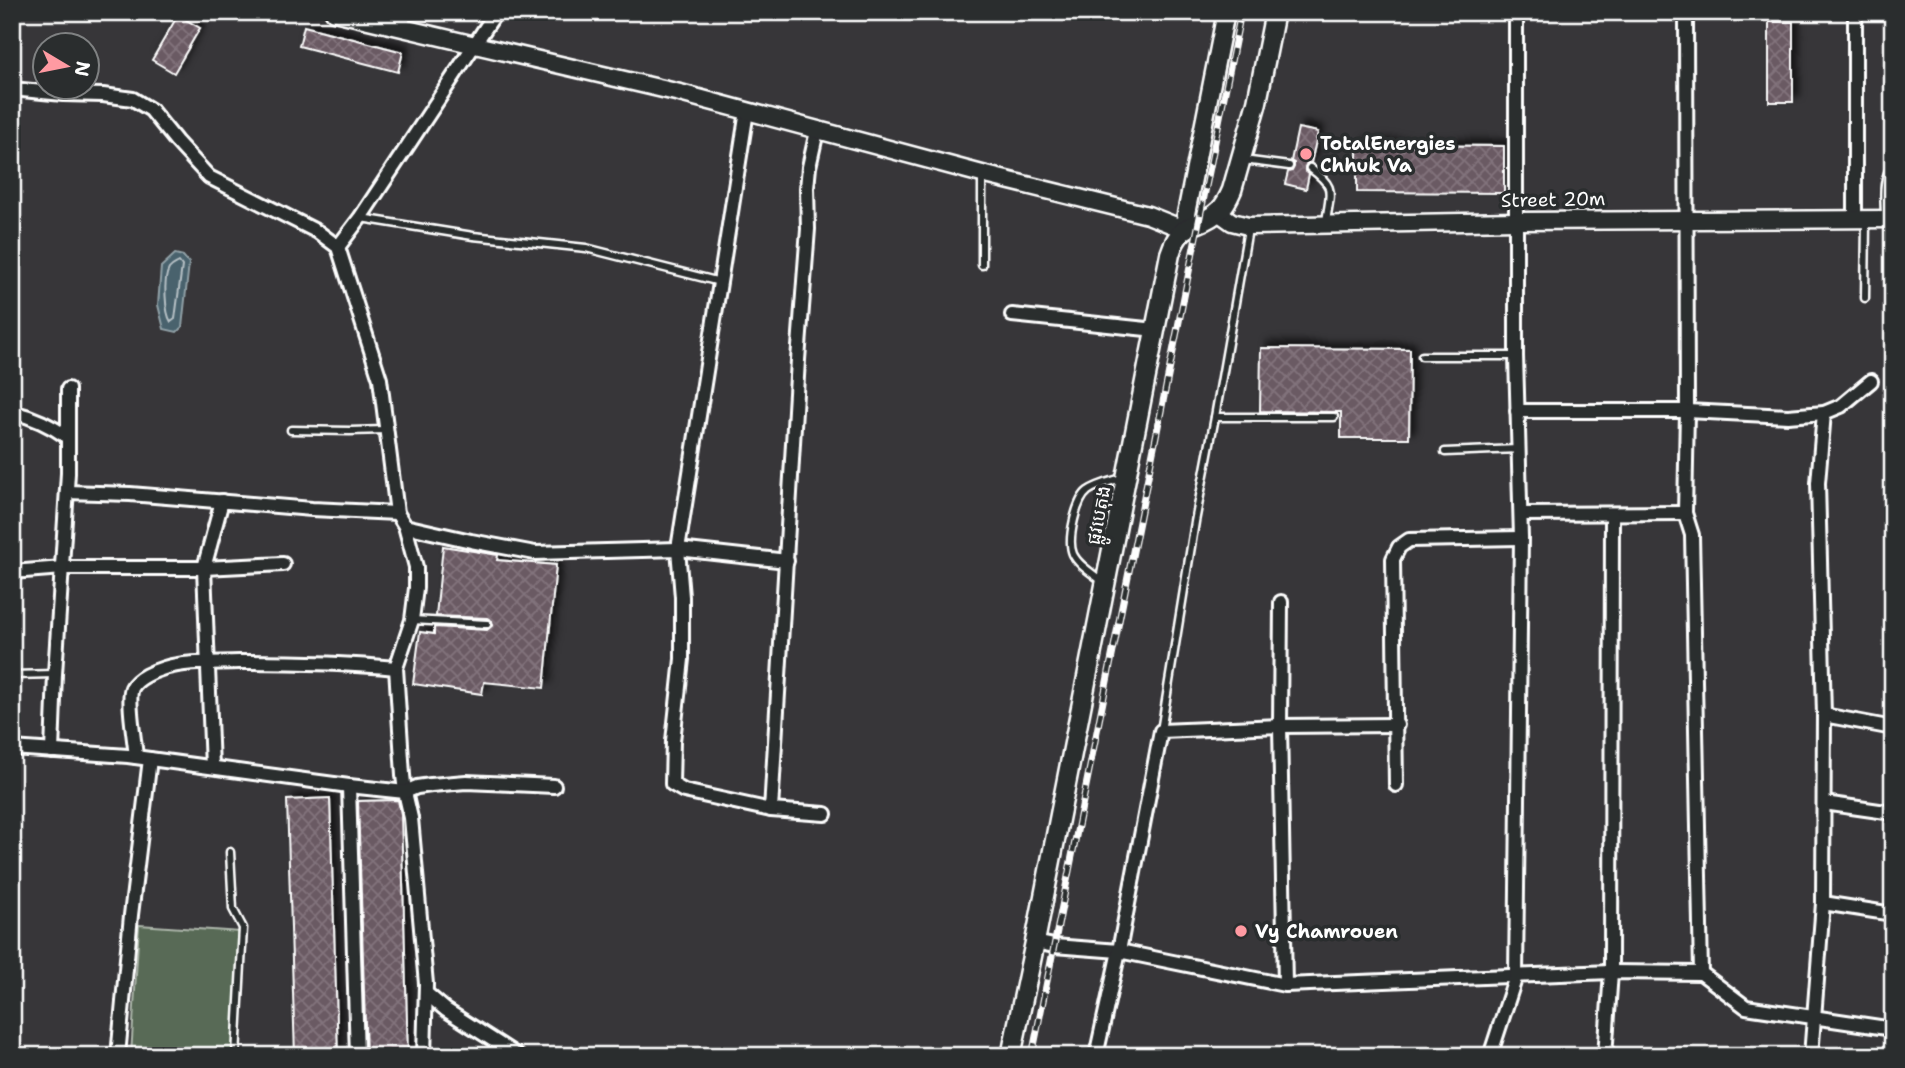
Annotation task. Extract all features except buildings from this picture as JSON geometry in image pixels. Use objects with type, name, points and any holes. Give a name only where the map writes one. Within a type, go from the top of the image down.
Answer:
[{"type":"main road","points":[[1183,229],[1218,212],[1232,190],[1257,102],[1275,12]]},
{"type":"main road","name":"ផ្លូវបេតុង","points":[[1011,1056],[1170,254],[1174,241],[1183,229]]},
{"type":"street","points":[[334,12],[403,20],[475,46],[680,93],[817,131],[1148,215],[1183,229],[1226,12]]},
{"type":"street","points":[[338,247],[496,12]]},
{"type":"street","points":[[1490,1056],[1516,976],[1521,514],[1516,356],[1516,12]]},
{"type":"street","points":[[1686,12],[1685,513],[1692,535],[1701,973]]},
{"type":"street","points":[[1855,12],[1860,219]]},
{"type":"street","points":[[12,89],[133,99],[151,110],[209,177],[318,232],[338,247],[380,379],[397,513],[405,526],[416,568],[412,620],[396,668],[405,792],[411,818],[426,993],[424,1056]]},
{"type":"street","points":[[747,111],[678,549],[682,659],[673,741],[672,784],[684,791],[771,810],[825,814]]},
{"type":"street","points":[[771,810],[808,229],[807,188],[817,131]]},
{"type":"street","name":"Street 20m","points":[[1218,212],[1232,222],[1248,226],[1516,220],[1889,219]]},
{"type":"street","points":[[1012,315],[1156,330]]},
{"type":"street","points":[[1517,411],[1687,411],[1788,416],[1824,413],[1841,406],[1871,381]]},
{"type":"street","points":[[52,751],[67,492],[68,389]]},
{"type":"street","points":[[12,412],[51,425],[67,437]]},
{"type":"street","points":[[1811,1056],[1823,903],[1824,715],[1818,483],[1824,413]]},
{"type":"street","points":[[67,492],[397,513]]},
{"type":"street","points":[[212,767],[204,568],[222,501]]},
{"type":"street","points":[[1521,514],[1685,513]]},
{"type":"street","points":[[1605,1056],[1611,972],[1612,514]]},
{"type":"street","points":[[405,526],[535,553],[678,549],[787,561]]},
{"type":"street","points":[[1396,785],[1393,559],[1399,547],[1409,540],[1521,538]]},
{"type":"street","points":[[12,572],[63,568],[204,568],[282,564]]},
{"type":"street","points":[[1281,601],[1280,726],[1285,985]]},
{"type":"street","points":[[118,1056],[143,758],[131,703],[132,688],[142,678],[164,668],[206,663],[360,664],[396,668]]},
{"type":"street","points":[[1824,715],[1893,728]]},
{"type":"street","points":[[1096,1056],[1161,731],[1397,725]]},
{"type":"street","points":[[12,747],[143,758],[405,792],[424,786],[466,782],[554,786]]},
{"type":"street","points":[[349,786],[357,1056]]},
{"type":"street","points":[[1824,803],[1893,813]]},
{"type":"street","points":[[1823,903],[1893,914]]},
{"type":"street","points":[[1035,942],[1054,946],[1119,950],[1285,985],[1611,972],[1701,973],[1746,1007],[1893,1029]]},
{"type":"street","points":[[426,993],[446,1010],[518,1056]]},
{"type":"lane","points":[[1242,160],[1289,166]]},
{"type":"lane","points":[[1889,219],[1884,186],[1893,165]]},
{"type":"lane","points":[[1310,168],[1325,179],[1330,187],[1325,224]]},
{"type":"lane","points":[[982,174],[982,265]]},
{"type":"lane","points":[[360,218],[473,236],[586,248],[720,282]]},
{"type":"lane","points":[[1860,219],[1865,298]]},
{"type":"lane","points":[[1161,731],[1248,226]]},
{"type":"lane","points":[[1423,356],[1516,356]]},
{"type":"lane","points":[[1215,417],[1334,417]]},
{"type":"lane","points":[[290,430],[385,430]]},
{"type":"lane","points":[[1445,452],[1518,449]]},
{"type":"lane","points":[[1105,584],[1073,555],[1071,548],[1076,510],[1085,492],[1127,477]]},
{"type":"lane","points":[[412,620],[487,624]]},
{"type":"lane","points":[[12,675],[55,674]]},
{"type":"lane","points":[[230,852],[233,909],[243,928],[236,1056]]},
{"type":"green space","points":[[139,925],[240,932],[232,1056],[131,1056]]},
{"type":"water","points":[[175,254],[183,256],[189,263],[182,327],[177,332],[164,329],[158,305],[161,267]]},
{"type":"railway","points":[[1032,1056],[1241,12]]},
{"type":"place","name":"TotalEnergies Chhuk Va","points":[[1306,154]]},
{"type":"place","name":"Vy Chamrouen","points":[[1241,931]]}]
